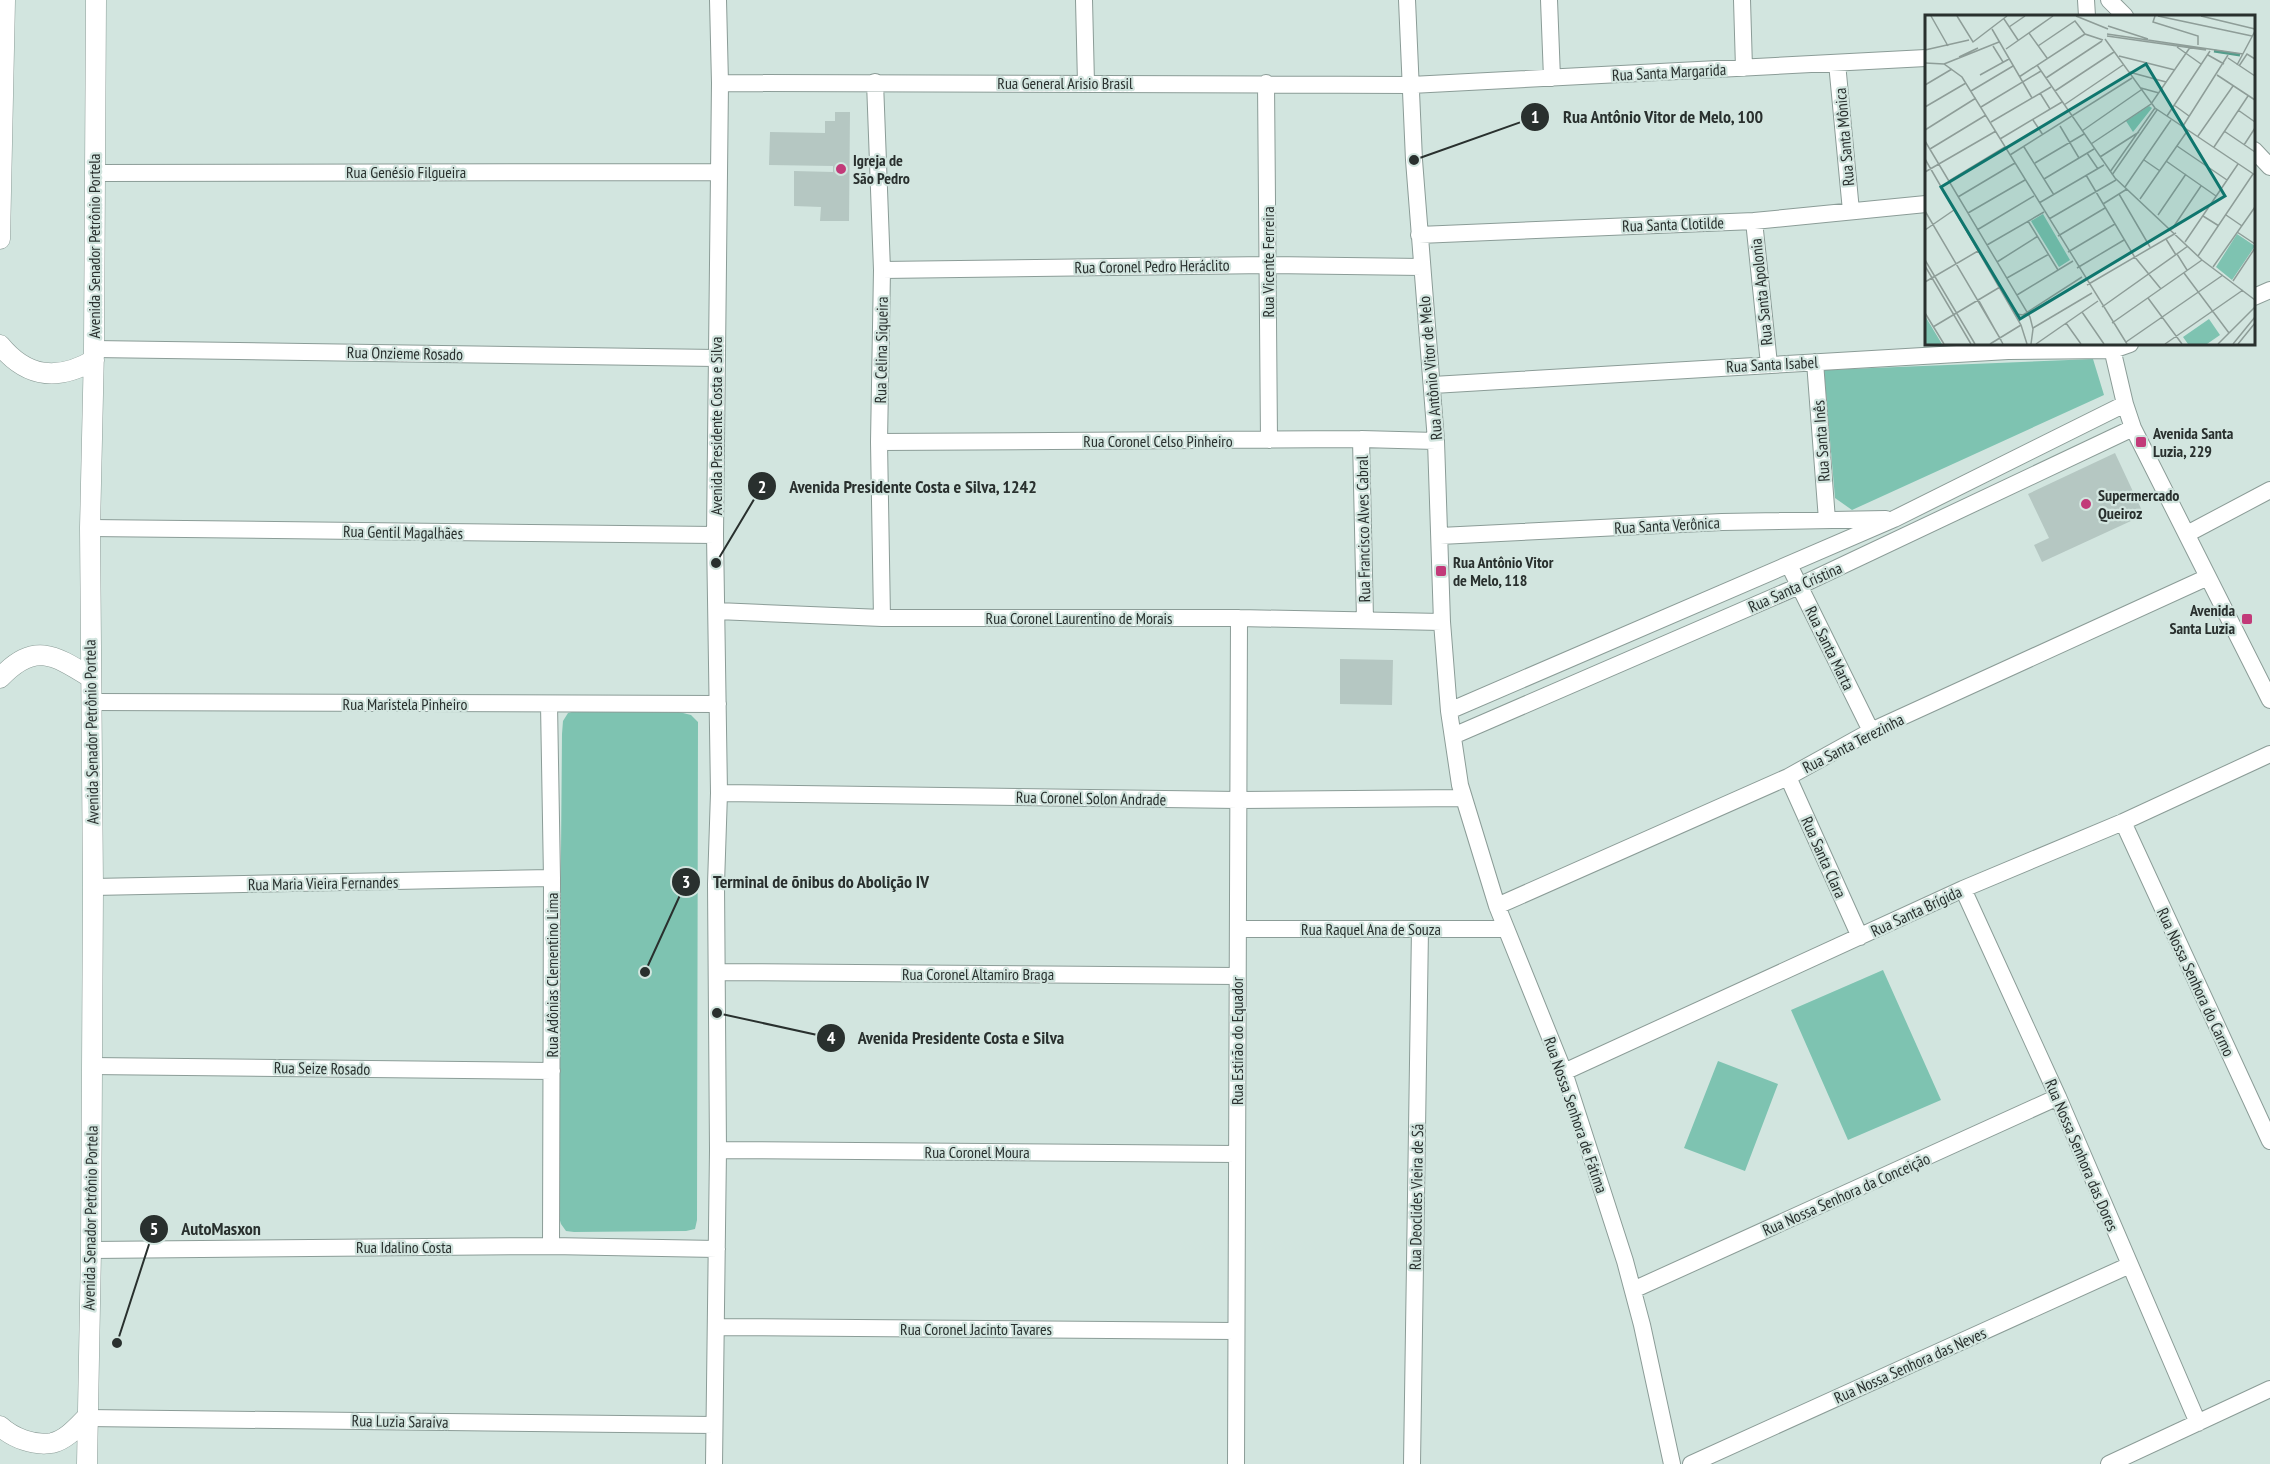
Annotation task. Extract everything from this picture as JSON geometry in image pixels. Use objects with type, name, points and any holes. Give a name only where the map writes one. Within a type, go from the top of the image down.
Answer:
[{"type":"street","points":[[0,239],[5,0]]},
{"type":"street","name":"Avenida Senador Petrônio Portela","points":[[87,1464],[93,887],[90,528],[94,355],[96,0]]},
{"type":"street","name":"Avenida Presidente Costa e Silva","points":[[714,1464],[718,1150],[716,884],[719,793],[715,535],[720,83],[718,0]]},
{"type":"street","points":[[1084,0],[1086,83]]},
{"type":"street","name":"Rua Antônio Vitor de Melo","points":[[1407,0],[1419,235],[1436,441],[1442,622],[1453,736]]},
{"type":"street","points":[[1549,0],[1552,78]]},
{"type":"street","points":[[1742,0],[1744,68]]},
{"type":"street","points":[[2086,0],[2087,15]]},
{"type":"street","points":[[2109,0],[2124,15]]},
{"type":"street","name":"Rua Santa Margarida","points":[[1411,85],[1925,58]]},
{"type":"street","name":"Rua Santa Mônica","points":[[1837,63],[1851,211]]},
{"type":"street","name":"Rua Celina Siqueira","points":[[876,82],[882,270],[879,442],[882,618]]},
{"type":"street","name":"Rua General Arisio Brasil","points":[[720,83],[1411,85]]},
{"type":"street","name":"Rua Vicente Ferreira","points":[[1266,83],[1269,440]]},
{"type":"street","points":[[2255,152],[2270,167]]},
{"type":"street","name":"Rua Genésio Filgueira","points":[[94,173],[718,172]]},
{"type":"street","name":"Rua Santa Clotilde","points":[[1419,235],[1754,221],[1925,204]]},
{"type":"street","name":"Rua Santa Apolonia","points":[[1754,221],[1769,364]]},
{"type":"street","name":"Rua Coronel Pedro Heráclito","points":[[882,270],[1268,265],[1422,267]]},
{"type":"street","points":[[2255,296],[2270,290]]},
{"type":"street","points":[[0,345],[8,355],[25,368],[40,373],[65,373],[94,355]]},
{"type":"street","name":"Rua Santa Isabel","points":[[1432,385],[1815,362],[2008,347],[2112,347]]},
{"type":"street","points":[[2112,347],[2133,428],[2269,694]]},
{"type":"street","name":"Rua Onzieme Rosado","points":[[94,355],[716,358]]},
{"type":"street","name":"Rua Santa Inês","points":[[1815,362],[1827,520]]},
{"type":"street","name":"Rua Santa Cristina","points":[[1449,711],[1894,519],[2125,404]]},
{"type":"street","name":"Rua Santa Cristina","points":[[1453,736],[1799,586],[2133,428]]},
{"type":"street","name":"Rua Coronel Celso Pinheiro","points":[[879,442],[1361,439],[1436,441]]},
{"type":"street","name":"Rua Francisco Alves Cabral","points":[[1361,439],[1365,619]]},
{"type":"street","points":[[2187,534],[2270,490]]},
{"type":"street","name":"Rua Santa Verônica","points":[[1440,536],[1722,522],[1894,519]]},
{"type":"street","name":"Rua Gentil Magalhães","points":[[90,528],[715,535]]},
{"type":"street","name":"Rua Santa Marta","points":[[1789,565],[1871,731]]},
{"type":"street","name":"Rua Santa Terezinha","points":[[1497,906],[1788,777],[1871,731],[2208,577]]},
{"type":"street","name":"Rua Coronel Laurentino de Morais","points":[[717,611],[882,618],[1239,618],[1442,622]]},
{"type":"street","name":"Rua Estirão do Equador","points":[[1236,1464],[1239,618]]},
{"type":"street","points":[[0,678],[18,662],[41,654],[57,658],[90,676]]},
{"type":"street","name":"Rua Maristela Pinheiro","points":[[92,702],[718,704]]},
{"type":"street","name":"Rua Adônias Clementino Lima","points":[[549,704],[552,878],[551,1246]]},
{"type":"street","name":"Rua Nossa Senhora de Fátima","points":[[1453,736],[1463,798],[1497,906],[1564,1072],[1633,1290],[1672,1464]]},
{"type":"street","name":"Rua Santa Brígida","points":[[1564,1072],[1963,889],[2123,822],[2270,754]]},
{"type":"street","name":"Rua Santa Clara","points":[[1788,777],[1860,937]]},
{"type":"street","name":"Rua Coronel Solon Andrade","points":[[719,793],[1238,801],[1463,798]]},
{"type":"street","name":"Rua Nossa Senhora do Carmo","points":[[2123,822],[2270,1142]]},
{"type":"street","name":"Rua Maria Vieira Fernandes","points":[[93,887],[552,878]]},
{"type":"street","name":"Rua Nossa Senhora das Dores","points":[[1963,889],[2058,1097],[2198,1423]]},
{"type":"street","name":"Rua Raquel Ana de Souza","points":[[1238,929],[1505,929]]},
{"type":"street","name":"Rua Deoclides Vieira de Sá","points":[[1412,1464],[1420,929]]},
{"type":"street","name":"Rua Coronel Altamiro Braga","points":[[718,972],[1237,976]]},
{"type":"street","name":"Rua Seize Rosado","points":[[92,1066],[552,1071]]},
{"type":"street","name":"Rua Nossa Senhora da Conceição","points":[[1633,1290],[2058,1097]]},
{"type":"street","name":"Rua Coronel Moura","points":[[718,1150],[1237,1154]]},
{"type":"street","name":"Rua Idalino Costa","points":[[91,1250],[551,1246],[717,1249]]},
{"type":"street","name":"Rua Nossa Senhora das Neves","points":[[1691,1464],[2130,1265]]},
{"type":"street","name":"Rua Coronel Jacinto Tavares","points":[[717,1327],[1235,1331]]},
{"type":"street","points":[[2109,1464],[2270,1389]]},
{"type":"street","points":[[0,1426],[8,1433],[25,1440],[53,1443],[70,1433],[86,1418]]},
{"type":"street","name":"Rua Luzia Saraiva","points":[[86,1418],[714,1425]]},
{"type":"green space","points":[[2093,359],[2104,395],[1852,510],[1835,498],[1824,370]]},
{"type":"green space","points":[[575,711],[679,712],[691,715],[698,722],[697,1220],[695,1229],[574,1232],[566,1231],[558,1214],[562,734],[563,721],[568,713]]},
{"type":"green space","points":[[1883,970],[1941,1100],[1848,1140],[1791,1010]]},
{"type":"green space","points":[[1718,1061],[1778,1084],[1745,1171],[1684,1148]]},
{"type":"building","name":"Igreja de São Pedro","points":[[835,112],[850,112],[849,221],[820,221],[821,207],[794,206],[794,171],[833,172],[833,166],[769,165],[770,132],[825,133],[825,121],[835,121]]},
{"type":"building","name":"Supermercado Queiroz","points":[[2115,453],[2144,515],[2042,562],[2034,545],[2049,538],[2028,494]]},
{"type":"building","points":[[1340,659],[1393,660],[1392,705],[1340,704]]},
{"type":"place","name":"Rua Antônio Vitor de Melo, 100","points":[[1414,160]]},
{"type":"place","name":"Igreja de São Pedro","points":[[841,169]]},
{"type":"place","name":"Avenida Santa Luzia, 229","points":[[2141,442]]},
{"type":"place","name":"Supermercado Queiroz","points":[[2086,504]]},
{"type":"place","name":"Avenida Presidente Costa e Silva, 1242","points":[[716,563]]},
{"type":"place","name":"Rua Antônio Vitor de Melo, 118","points":[[1441,571]]},
{"type":"place","name":"Avenida Santa Luzia","points":[[2247,619]]},
{"type":"place","name":"Terminal de õnibus do Abolição IV","points":[[645,972]]},
{"type":"place","name":"Avenida Presidente Costa e Silva","points":[[717,1013]]},
{"type":"place","name":"AutoMasxon","points":[[117,1343]]}]
